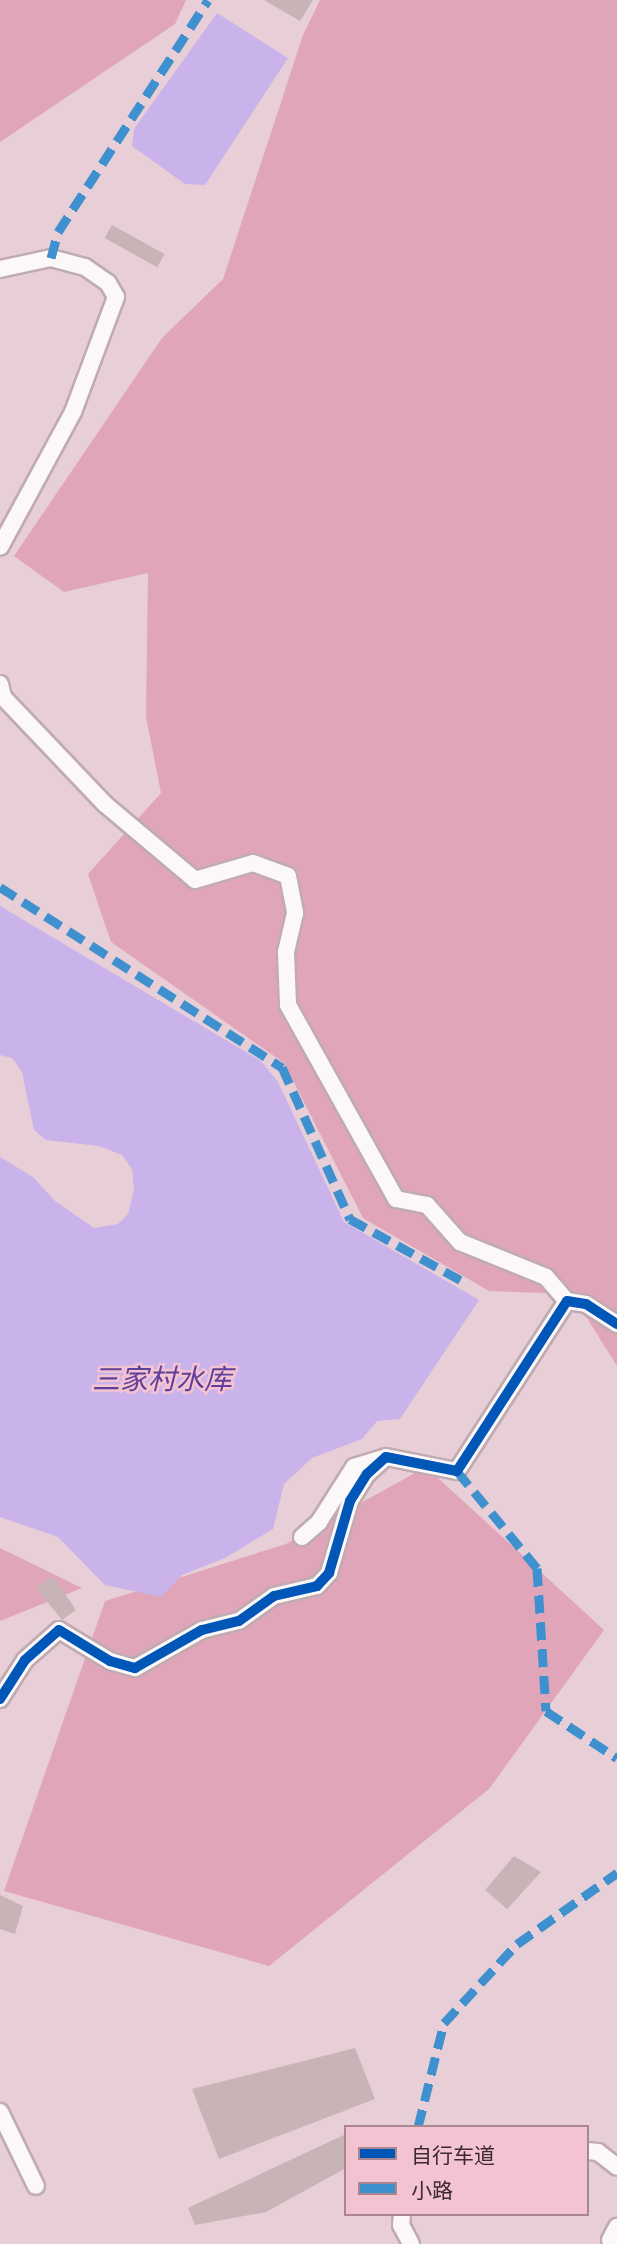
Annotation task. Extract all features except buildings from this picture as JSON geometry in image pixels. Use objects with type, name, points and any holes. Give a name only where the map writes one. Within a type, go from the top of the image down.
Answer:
[{"type":"street","points":[[0,269],[51,258],[85,267],[108,283],[116,297],[73,412],[0,547]]},
{"type":"street","points":[[0,684],[3,697],[106,805],[195,880],[253,863],[288,876],[295,913],[286,952],[288,1005],[396,1199],[427,1205],[460,1242],[546,1277],[567,1301],[586,1304],[617,1324]]},
{"type":"street","points":[[302,1537],[318,1522],[354,1467],[386,1457],[457,1471],[567,1301]]},
{"type":"street","points":[[0,1699],[26,1660],[59,1630],[110,1661],[135,1668],[202,1630],[239,1621],[274,1596],[317,1586],[329,1573],[350,1501],[367,1474],[386,1457]]},
{"type":"street","points":[[0,2112],[36,2186]]},
{"type":"street","points":[[589,2151],[598,2152],[617,2166]]},
{"type":"street","points":[[402,2216],[401,2225],[411,2244]]},
{"type":"shaded area","points":[[0,0],[186,0],[175,24],[0,142]]},
{"type":"shaded area","points":[[320,0],[617,0],[617,1366],[572,1294],[489,1291],[363,1218],[284,1063],[111,942],[88,874],[161,793],[146,717],[148,573],[64,592],[14,556],[162,338],[223,279],[303,35]]},
{"type":"shaded area","points":[[426,1467],[604,1630],[489,1789],[269,1966],[4,1891],[105,1601],[286,1544]]},
{"type":"shaded area","points":[[0,1548],[82,1588],[0,1621]]},
{"type":"water","points":[[217,13],[288,58],[205,185],[185,184],[132,146],[134,129]]},
{"type":"water","name":"三家村水库","points":[[0,906],[261,1061],[278,1082],[344,1222],[479,1300],[400,1419],[377,1421],[362,1439],[312,1458],[284,1484],[273,1529],[225,1558],[182,1575],[161,1597],[105,1585],[58,1537],[0,1517],[0,1157],[33,1177],[55,1201],[94,1228],[118,1224],[128,1214],[134,1190],[132,1169],[122,1155],[99,1146],[46,1140],[34,1130],[22,1072],[12,1058],[0,1055]]},
{"type":"marked path","points":[[51,258],[58,232],[208,0]]},
{"type":"marked path","points":[[0,887],[282,1067],[350,1219],[464,1282]]},
{"type":"marked path","points":[[457,1471],[537,1568],[546,1711],[617,1758]]},
{"type":"marked path","points":[[418,2125],[444,2023],[517,1944],[617,1873]]},
{"type":"cycle path","points":[[0,1699],[25,1660],[59,1630],[110,1661],[135,1668],[202,1630],[239,1621],[274,1596],[317,1586],[329,1573],[350,1501],[367,1474],[386,1457],[457,1471],[567,1301],[586,1304],[617,1324]]}]
